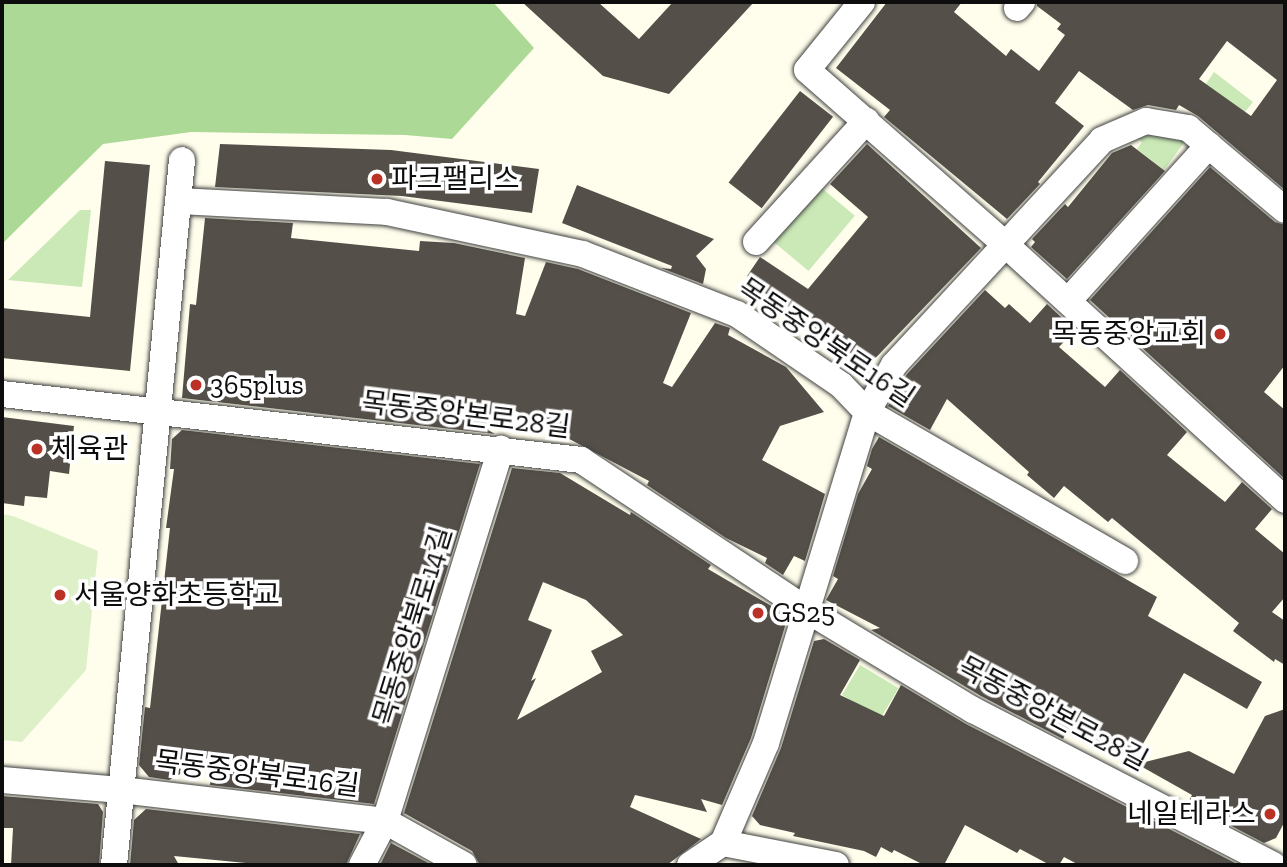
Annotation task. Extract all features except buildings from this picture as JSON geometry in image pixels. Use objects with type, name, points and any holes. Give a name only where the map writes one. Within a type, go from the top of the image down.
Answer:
[{"type":"street","points":[[862,2],[807,70],[1006,245],[1285,500]]},
{"type":"street","points":[[756,242],[866,121]]},
{"type":"street","points":[[690,865],[723,843],[766,743],[867,412],[894,365],[1102,140],[1146,121],[1188,128],[1285,210]]},
{"type":"street","points":[[1068,301],[1209,145]]},
{"type":"street","name":"목동중앙북로16길","points":[[114,865],[182,160]]},
{"type":"street","name":"목동중앙북로16길","points":[[178,201],[387,212],[583,254],[737,314],[841,385],[867,412],[1125,561]]},
{"type":"street","name":"목동중앙본로28길","points":[[2,394],[580,460],[807,610],[973,710],[1273,865]]},
{"type":"street","name":"목동중앙북로14길","points":[[362,865],[385,821],[501,449]]},
{"type":"street","name":"목동중앙북로16길","points":[[2,780],[121,790],[385,821]]},
{"type":"street","points":[[385,821],[464,865]]},
{"type":"street","points":[[723,843],[836,865]]},
{"type":"green space","points":[[2,2],[493,2],[534,48],[452,139],[405,135],[191,132],[103,144],[2,244]]},
{"type":"green space","points":[[1214,72],[1253,102],[1240,118],[1217,102],[1221,95],[1206,84]]},
{"type":"green space","points":[[1147,130],[1173,134],[1185,141],[1164,170],[1137,149],[1142,142],[1135,136]]},
{"type":"green space","points":[[818,185],[855,216],[808,271],[772,240]]},
{"type":"green space","points":[[80,210],[91,210],[82,287],[8,280]]},
{"type":"green space","points":[[2,514],[98,551],[86,670],[22,742],[2,740]]},
{"type":"green space","points":[[860,665],[899,688],[881,718],[842,695]]},
{"type":"place","name":"파크팰리스","points":[[377,179]]},
{"type":"place","name":"목동중앙교회","points":[[1220,334]]},
{"type":"place","name":"365plus","points":[[196,385]]},
{"type":"place","name":"체육관","points":[[37,449]]},
{"type":"place","name":"서울양화초등학교","points":[[60,595]]},
{"type":"place","name":"GS25","points":[[758,613]]},
{"type":"place","name":"네일테라스","points":[[1270,814]]}]
